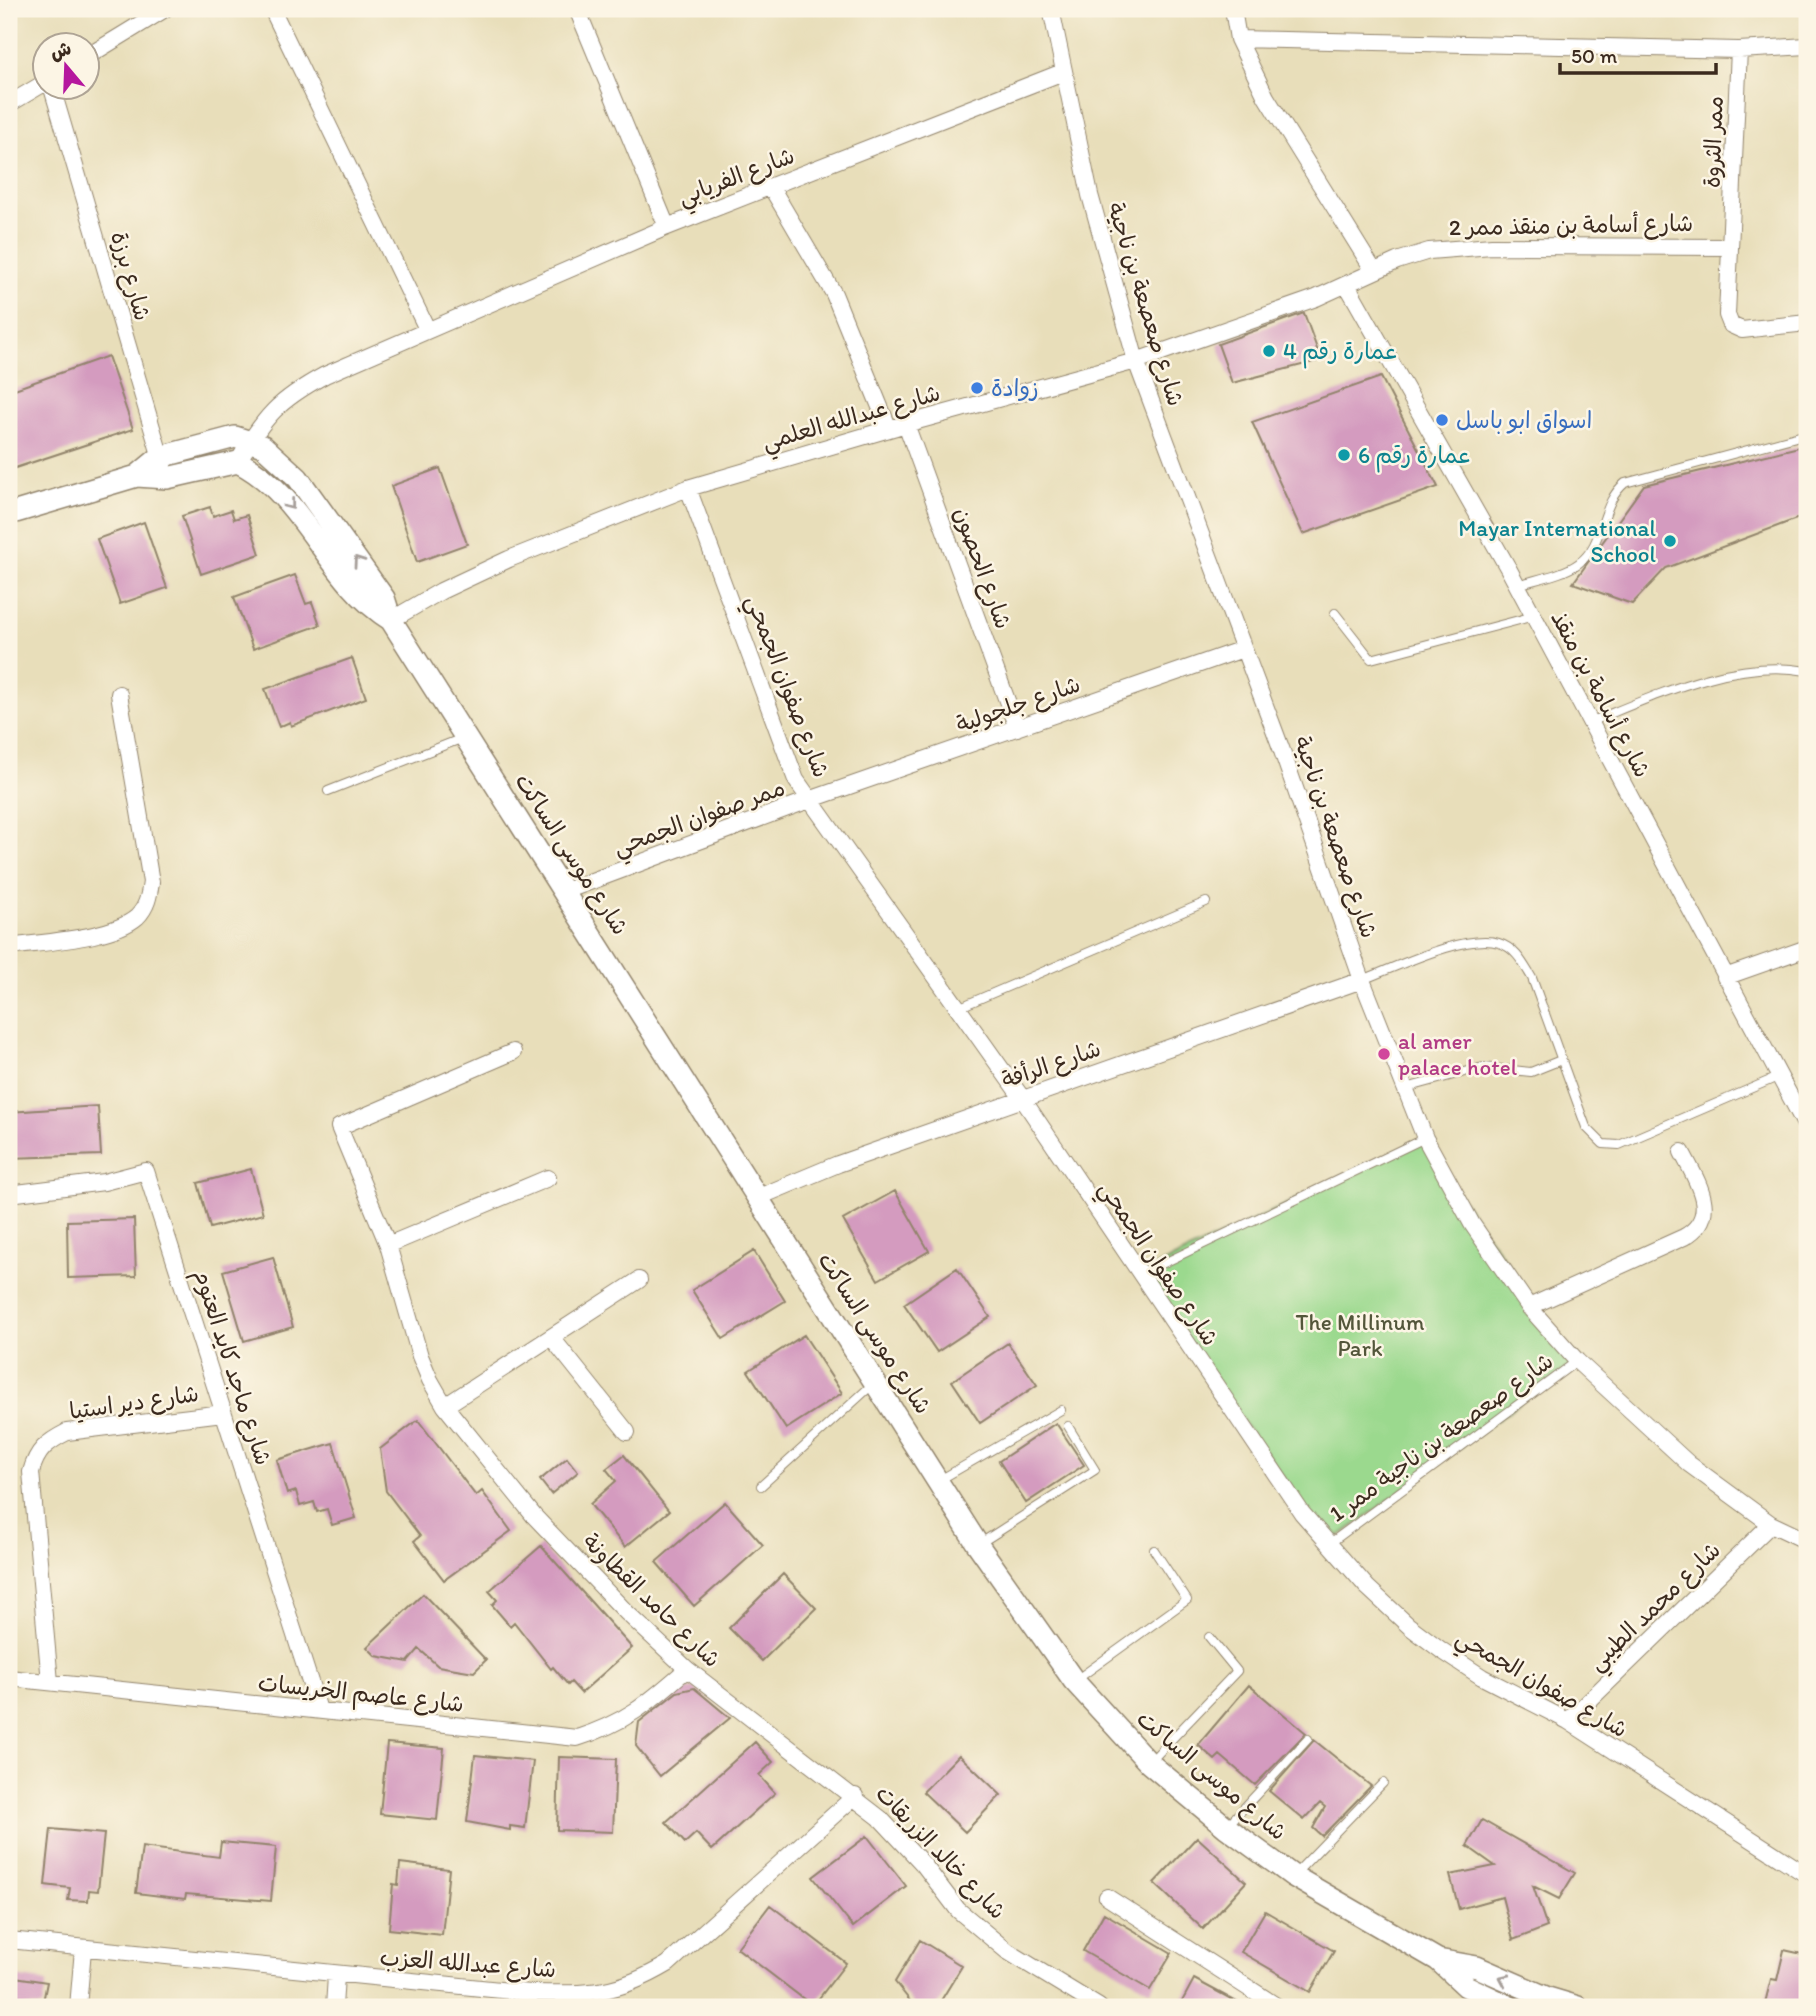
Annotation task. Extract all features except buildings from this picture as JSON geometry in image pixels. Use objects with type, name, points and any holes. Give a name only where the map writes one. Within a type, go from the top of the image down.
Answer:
[{"type":"street","points":[[102,47],[165,9]]},
{"type":"street","points":[[272,9],[427,329]]},
{"type":"street","points":[[577,9],[667,227]]},
{"type":"street","name":"شارع صعصعة بن ناجية","points":[[1051,9],[1090,195],[1136,361],[1362,980],[1424,1138],[1472,1224],[1529,1307],[1577,1361],[1689,1464],[1772,1524],[1807,1541]]},
{"type":"street","points":[[1233,9],[1238,39],[1266,97],[1374,271]]},
{"type":"street","points":[[1238,39],[1739,50],[1807,46]]},
{"type":"street","name":"ممر الثروة","points":[[1739,50],[1727,302],[1731,325],[1742,330],[1807,323]]},
{"type":"street","name":"شارع الفريابي","points":[[239,462],[273,409],[294,392],[427,329],[667,227],[1063,72]]},
{"type":"street","points":[[9,104],[32,90]]},
{"type":"street","name":"شارع برزة","points":[[56,102],[167,478]]},
{"type":"street","points":[[771,187],[834,294],[889,429]]},
{"type":"street","name":"شارع أسامة بن منقذ ممر 2","points":[[1374,271],[1429,251],[1465,246],[1730,247]]},
{"type":"street","name":"شارع عبدالله العلمي","points":[[391,620],[441,591],[509,559],[688,488],[906,424],[1136,361],[1347,285],[1374,271]]},
{"type":"street","name":"شارع أسامة بن منقذ","points":[[1347,285],[1534,616],[1807,1128]]},
{"type":"street","name":"شارع الحصون","points":[[906,424],[1017,728]]},
{"type":"street","points":[[137,476],[160,457],[235,437],[251,440]]},
{"type":"street","name":"شارع موسى الساكت","points":[[251,440],[263,446],[298,478],[384,598],[391,620],[978,1545],[1026,1617],[1074,1681],[1149,1763],[1226,1827],[1293,1876],[1438,1960],[1466,1986],[1510,2007]]},
{"type":"street","points":[[9,514],[137,476],[167,478],[239,462]]},
{"type":"street","name":"شارع موسى الساكت","points":[[239,462],[273,485],[348,583],[370,608],[391,620]]},
{"type":"street","name":"شارع صفوان الجمحي","points":[[688,488],[786,755],[809,800],[1022,1098],[1275,1476],[1329,1545],[1409,1626],[1441,1650],[1482,1677],[1567,1721],[1807,1875]]},
{"type":"street","name":"شارع جلجولية","points":[[809,800],[1242,649]]},
{"type":"street","points":[[9,947],[108,930],[136,917],[148,903],[151,882],[119,694]]},
{"type":"street","name":"ممر صفوان الجمحي","points":[[565,891],[809,800]]},
{"type":"street","points":[[1725,977],[1807,948]]},
{"type":"street","name":"شارع الرأفة","points":[[759,1197],[818,1172],[1022,1098],[1362,980]]},
{"type":"street","name":"شارع حامد القطاونة","points":[[513,1052],[339,1128],[388,1245],[419,1356],[445,1406],[534,1516],[627,1613],[687,1669],[855,1796]]},
{"type":"street","points":[[1529,1307],[1684,1237],[1697,1228],[1704,1213],[1704,1198],[1682,1152]]},
{"type":"street","name":"شارع ماجد كايد العتوم","points":[[9,1194],[104,1182],[146,1171],[319,1710]]},
{"type":"street","points":[[388,1245],[548,1178]]},
{"type":"street","points":[[445,1406],[639,1280]]},
{"type":"street","points":[[552,1338],[627,1432]]},
{"type":"street","name":"شارع دير استيا","points":[[50,1682],[31,1472],[36,1454],[50,1441],[66,1432],[223,1413]]},
{"type":"street","name":"شارع محمد الطيبي","points":[[1567,1721],[1772,1524]]},
{"type":"street","name":"شارع عاصم الخريسات","points":[[9,1678],[577,1738],[610,1728],[634,1714],[687,1669]]},
{"type":"street","name":"شارع عبدالله العزب","points":[[9,1940],[336,1976],[530,1993],[613,1990],[641,1980],[668,1964],[855,1796]]},
{"type":"street","name":"شارع خالد الزريقات","points":[[855,1796],[902,1839],[958,1910],[1007,1951],[1099,2007]]},
{"type":"street","points":[[1107,1897],[1278,2007]]},
{"type":"street","points":[[78,2007],[83,1949]]},
{"type":"street","name":"شارع موسى الساكت","points":[[1438,1960],[1477,1967],[1547,2003],[1578,2007]]},
{"type":"street","points":[[334,2007],[336,1976]]},
{"type":"street","points":[[613,1990],[615,2007]]},
{"type":"lane","points":[[1517,585],[1581,561],[1595,541],[1616,490],[1625,483],[1807,434]]},
{"type":"lane","points":[[1335,613],[1371,659],[1534,616]]},
{"type":"lane","points":[[1590,722],[1649,699],[1742,670],[1769,667],[1807,671]]},
{"type":"lane","points":[[328,792],[466,737]]},
{"type":"lane","points":[[957,1008],[1206,902]]},
{"type":"lane","points":[[1362,980],[1465,943],[1500,943],[1520,957],[1532,978],[1586,1127],[1603,1144],[1619,1145],[1780,1076]]},
{"type":"lane","points":[[1406,1088],[1483,1067],[1531,1072],[1562,1060]]},
{"type":"lane","points":[[1139,1275],[1424,1138]]},
{"type":"lane","name":"شارع صعصعة بن ناجية ممر 1","points":[[1329,1545],[1577,1361]]},
{"type":"lane","points":[[761,1486],[876,1382]]},
{"type":"lane","points":[[938,1481],[1061,1410]]},
{"type":"lane","points":[[978,1545],[1095,1470],[1069,1426]]},
{"type":"lane","points":[[1074,1681],[1187,1600],[1154,1550]]},
{"type":"lane","points":[[1149,1763],[1237,1671],[1209,1637]]},
{"type":"lane","points":[[1226,1827],[1308,1739]]},
{"type":"lane","points":[[1293,1876],[1383,1783]]},
{"type":"green space","name":"The Millinum Park","points":[[1425,1138],[1442,1171],[1577,1361],[1329,1544],[1139,1275]]},
{"type":"place","name":"عمارة رقم 4","points":[[1269,351]]},
{"type":"place","name":"زوادة","points":[[977,388]]},
{"type":"place","name":"اسواق ابو باسل","points":[[1442,420]]},
{"type":"place","name":"عمارة رقم 6","points":[[1344,455]]},
{"type":"place","name":"Mayar International School","points":[[1670,541]]},
{"type":"place","name":"al amer palace hotel","points":[[1384,1054]]}]
